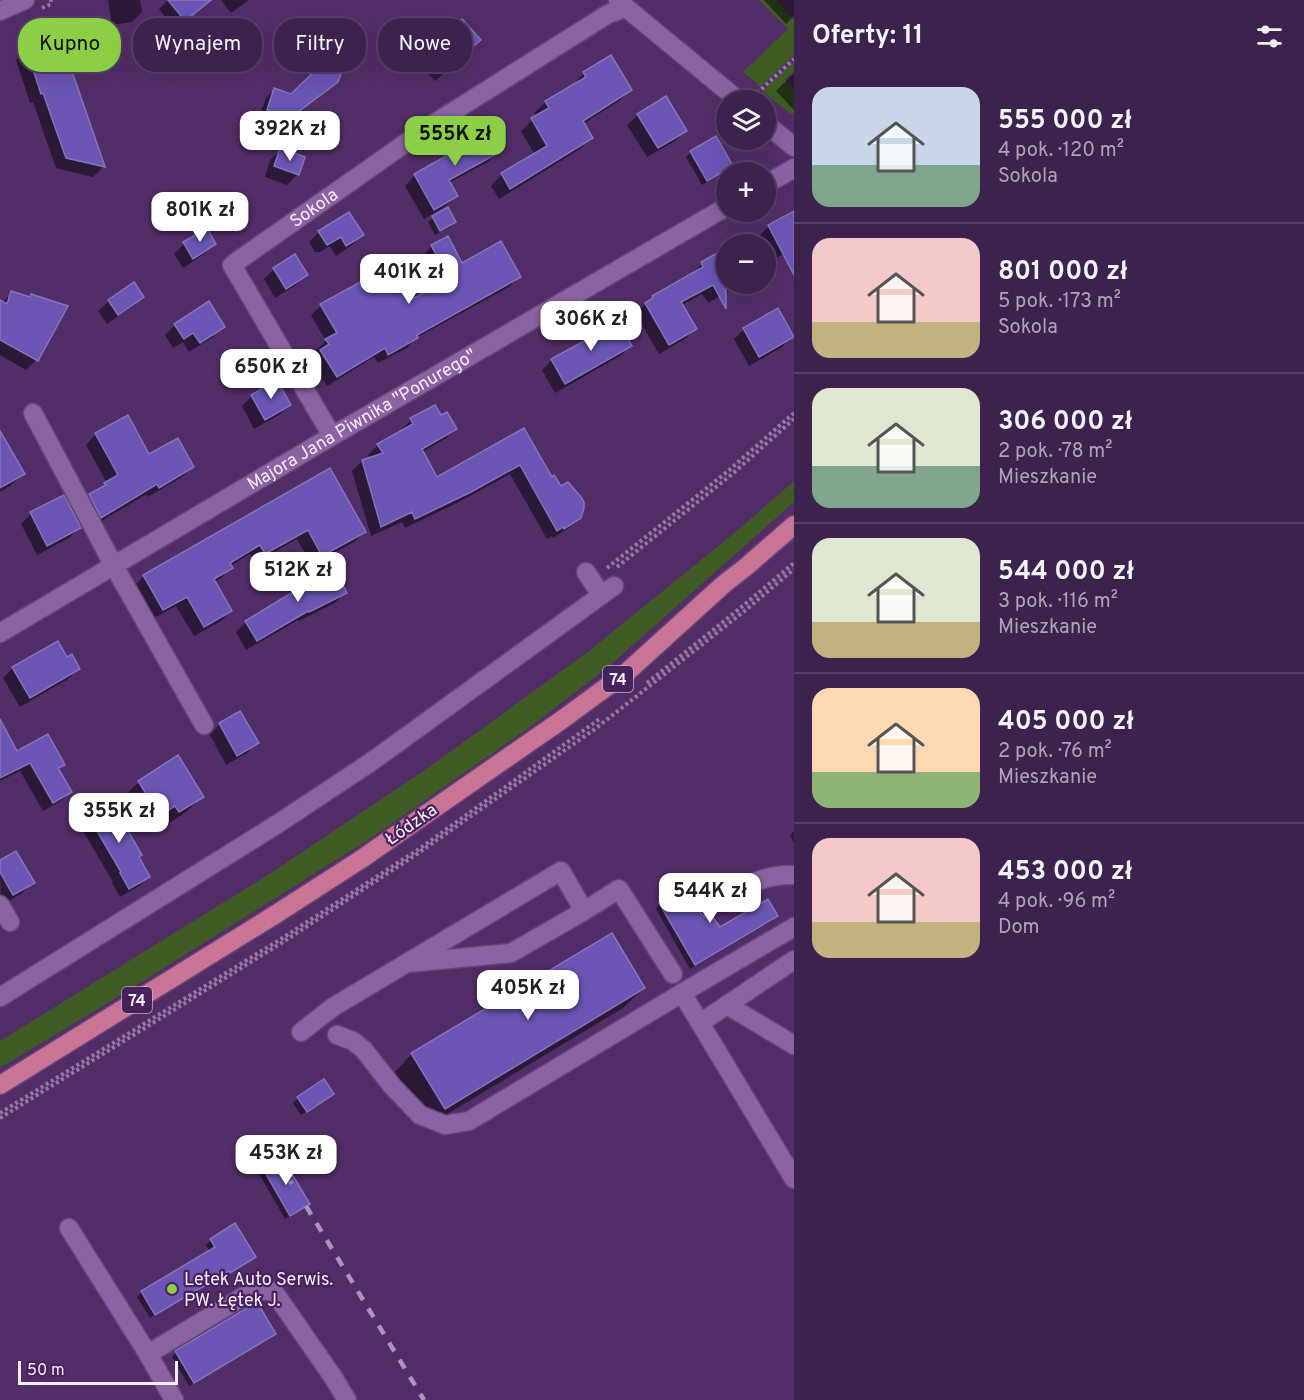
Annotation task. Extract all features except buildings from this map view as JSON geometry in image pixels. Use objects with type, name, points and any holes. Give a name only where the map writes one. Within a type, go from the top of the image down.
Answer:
[{"type":"main road","name":"Łódzka","points":[[0,1085],[333,878],[563,719],[627,672],[724,584],[794,525]]},
{"type":"street","points":[[0,11],[25,0]]},
{"type":"street","points":[[621,4],[726,90]]},
{"type":"street","name":"Sokola","points":[[332,436],[232,265],[426,128],[621,4]]},
{"type":"street","points":[[776,132],[794,147]]},
{"type":"street","points":[[776,179],[794,168]]},
{"type":"street","name":"Majora Jana Piwnika \"Ponurego\"","points":[[0,633],[332,436],[716,213]]},
{"type":"street","points":[[33,413],[114,566],[204,725]]},
{"type":"street","points":[[0,997],[259,836],[380,755],[597,583]]},
{"type":"street","points":[[301,1032],[333,1007],[561,871],[584,911]]},
{"type":"street","points":[[709,906],[746,885],[777,875],[794,874]]},
{"type":"street","points":[[408,963],[511,953],[619,889],[673,975]]},
{"type":"street","points":[[0,905],[10,922]]},
{"type":"street","points":[[337,1035],[353,1041],[364,1050],[392,1086],[420,1115],[445,1125],[468,1121],[794,927]]},
{"type":"street","points":[[700,1023],[794,960]]},
{"type":"street","points":[[682,993],[794,1179]]},
{"type":"street","points":[[727,1005],[794,1045]]},
{"type":"street","points":[[69,1228],[174,1400]]},
{"type":"street","points":[[148,1354],[256,1289],[274,1292],[347,1400]]},
{"type":"path","points":[[761,90],[794,59]]},
{"type":"path","points":[[597,583],[794,413]]},
{"type":"path","points":[[597,583],[731,475],[794,419]]},
{"type":"green space","points":[[759,0],[776,0],[794,20],[794,55],[761,86],[756,87],[758,84],[743,72],[788,29]]},
{"type":"green space","points":[[794,62],[794,71],[785,80],[794,89],[794,113],[791,114],[776,102],[776,90],[763,90]]},
{"type":"green space","points":[[794,481],[794,502],[607,668],[530,727],[371,838],[0,1068],[0,1041],[274,871],[428,768],[589,651],[738,530]]},
{"type":"railway","points":[[306,1206],[424,1400]]},
{"type":"place","name":"Letek Auto Serwis. PW. Łętek J.","points":[[172,1289]]}]
